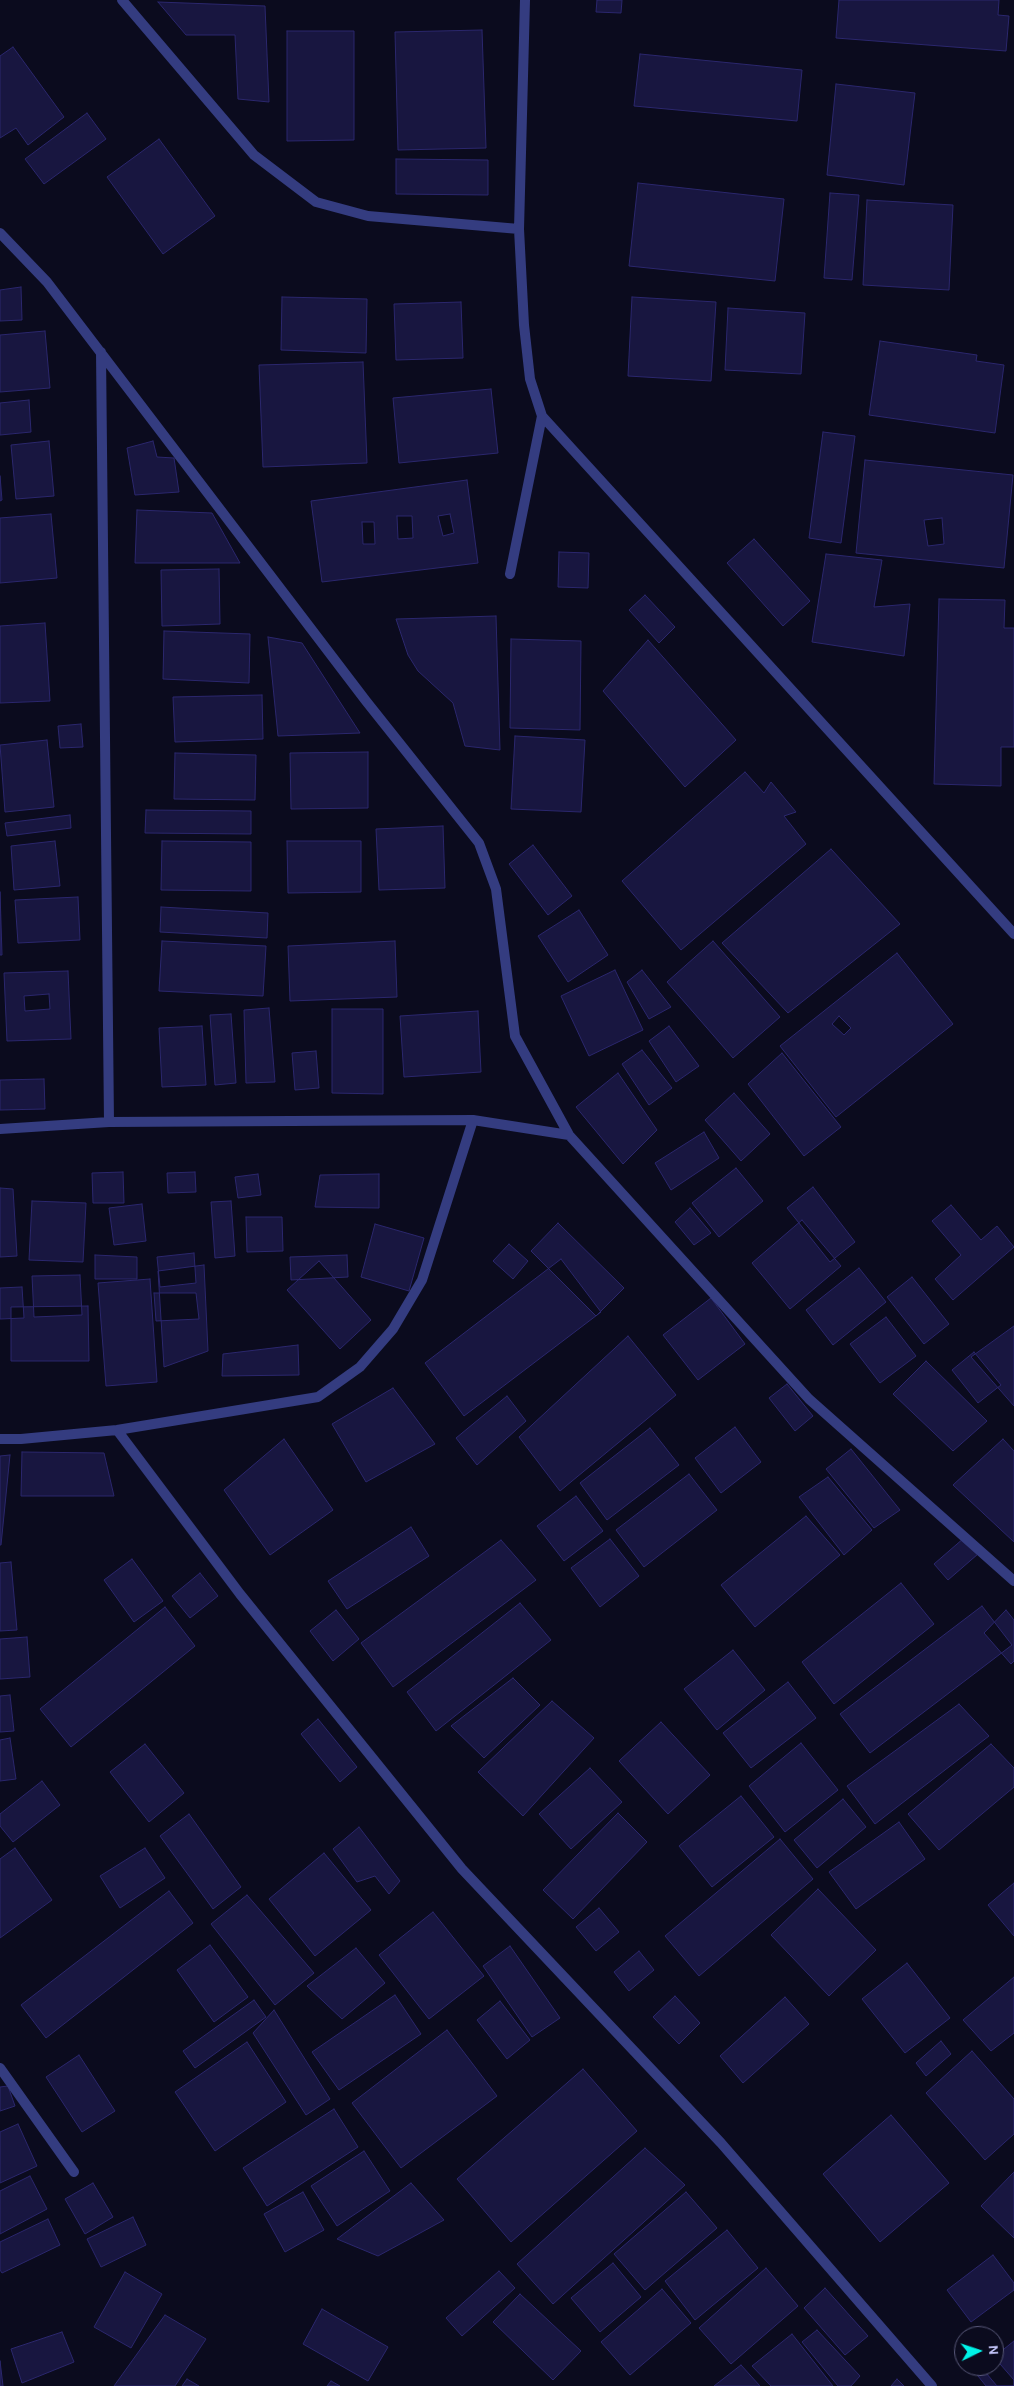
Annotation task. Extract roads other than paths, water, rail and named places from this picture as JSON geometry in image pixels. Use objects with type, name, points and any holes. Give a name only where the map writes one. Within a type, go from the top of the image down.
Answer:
[{"type":"street","points":[[122,0],[254,155],[316,202],[368,216],[519,229]]},
{"type":"street","points":[[525,0],[519,229],[524,325],[530,379],[542,416],[1014,934]]},
{"type":"street","points":[[0,233],[47,282],[366,701],[479,843],[496,889],[515,1036],[569,1135],[809,1399],[1014,1581]]},
{"type":"street","points":[[101,352],[109,1122]]},
{"type":"street","points":[[510,574],[542,416]]},
{"type":"street","points":[[0,1129],[109,1122],[473,1120],[569,1135]]},
{"type":"street","points":[[0,1439],[21,1439],[117,1430],[318,1397],[360,1367],[393,1329],[422,1280],[473,1120]]},
{"type":"street","points":[[117,1430],[240,1594],[462,1869],[721,2143],[932,2386]]},
{"type":"street","points":[[0,2068],[74,2172]]}]
